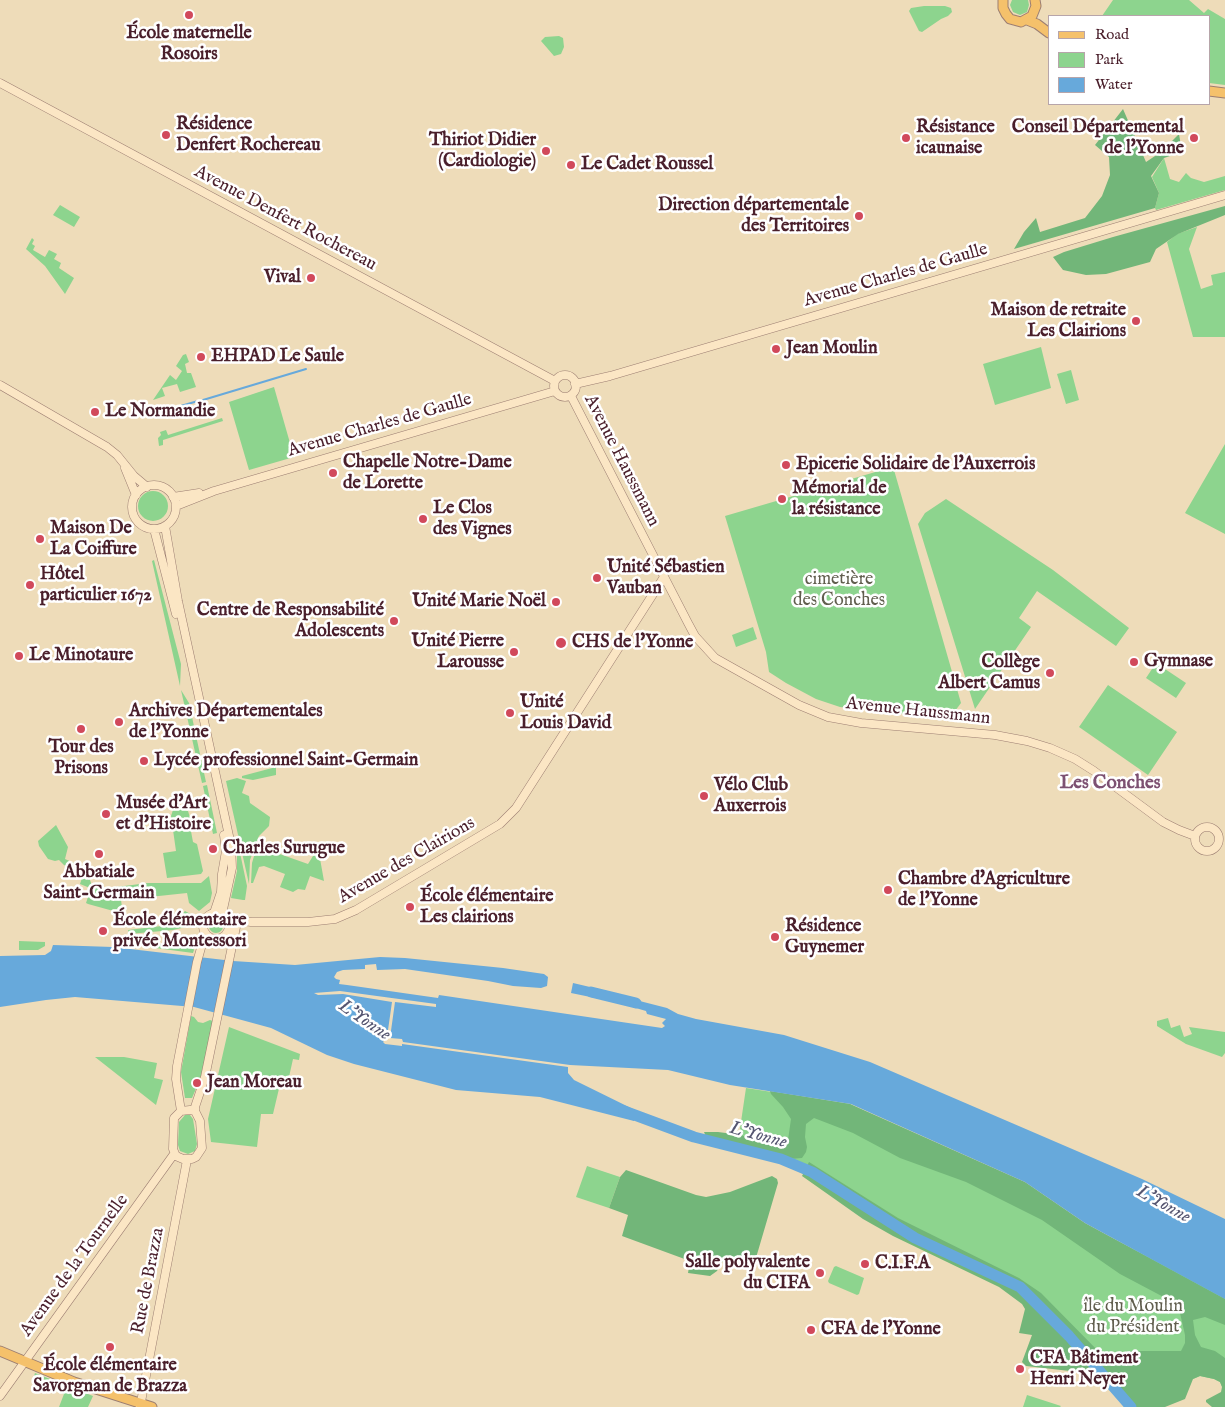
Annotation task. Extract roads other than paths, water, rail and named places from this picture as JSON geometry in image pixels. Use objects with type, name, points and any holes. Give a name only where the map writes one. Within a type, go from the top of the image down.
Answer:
[{"type":"main road","points":[[1035,0],[1035,11],[1046,30]]},
{"type":"main road","points":[[1003,1],[1006,14],[1010,19],[1021,22],[1027,20],[1035,11]]},
{"type":"main road","points":[[1027,20],[1046,30]]},
{"type":"main road","name":"Avenue Denfert Rochereau","points":[[0,83],[555,381]]},
{"type":"main road","points":[[1210,91],[1225,93]]},
{"type":"main road","name":"Avenue Charles de Gaulle","points":[[575,384],[604,378],[1225,195]]},
{"type":"main road","points":[[566,376],[572,379],[575,384],[575,390],[571,396],[563,397],[555,391],[555,381],[560,377],[566,376]]},
{"type":"main road","points":[[0,385],[106,447],[147,487]]},
{"type":"main road","name":"Avenue Charles de Gaulle","points":[[176,506],[214,491],[555,391]]},
{"type":"main road","name":"Avenue Haussmann","points":[[571,396],[695,636],[712,654],[799,705],[828,717],[843,721],[995,735],[1050,748],[1094,771],[1163,822],[1196,836]]},
{"type":"main road","points":[[122,461],[136,495]]},
{"type":"main road","points":[[155,533],[173,519],[176,506],[173,497],[165,488],[158,486],[147,487],[136,495],[132,509],[136,519],[142,526],[155,533],[190,672],[226,843],[221,892],[221,915],[230,931],[230,949],[205,1077],[196,1102],[195,1111],[200,1121],[202,1148],[196,1157],[188,1160],[179,1158],[174,1154],[172,1145],[174,1122],[177,1113],[180,1111],[195,1111]]},
{"type":"main road","name":"Avenue Charles de Gaulle","points":[[173,497],[214,491]]},
{"type":"main road","points":[[165,526],[178,601],[232,845],[232,868],[221,915]]},
{"type":"main road","name":"Avenue des Clairions","points":[[221,915],[250,922],[323,921],[335,919],[356,910],[500,824],[516,808],[664,577]]},
{"type":"main road","points":[[1209,827],[1222,838],[1221,847],[1209,852],[1201,850],[1196,844],[1196,836],[1202,828],[1209,827]]},
{"type":"main road","points":[[180,1111],[176,1079],[177,1066],[205,934],[204,921],[209,915],[221,915]]},
{"type":"main road","name":"Avenue des Clairions","points":[[230,931],[250,922]]},
{"type":"main road","points":[[205,934],[215,940],[230,931]]},
{"type":"main road","points":[[230,931],[230,949]]},
{"type":"main road","name":"Avenue de la Tournelle","points":[[0,1396],[174,1154]]},
{"type":"main road","name":"Rue de Brazza","points":[[140,1405],[188,1160]]},
{"type":"main road","points":[[0,1351],[74,1382],[140,1405],[152,1407]]},
{"type":"water","points":[[53,945],[113,947],[233,961],[295,965],[380,957],[503,968],[544,974],[548,977],[547,986],[541,988],[513,986],[405,969],[377,970],[376,964],[365,965],[365,969],[343,970],[337,972],[334,977],[340,980],[339,984],[438,998],[439,995],[662,1028],[665,1026],[662,1023],[666,1019],[622,1004],[624,997],[667,1008],[678,1014],[696,1019],[784,1035],[870,1062],[1142,1179],[1225,1219],[1225,1299],[1085,1223],[1025,1182],[851,1104],[730,1085],[668,1070],[570,1065],[403,1042],[402,1039],[390,1038],[395,1002],[436,1007],[436,1004],[340,991],[314,993],[318,995],[343,994],[392,1002],[387,1037],[383,1042],[385,1044],[402,1046],[402,1044],[568,1067],[568,1073],[574,1080],[639,1112],[634,1121],[540,1097],[456,1090],[354,1064],[327,1055],[271,1028],[194,1007],[75,997],[0,1007],[0,956],[45,955],[51,951]]},
{"type":"water","points":[[573,983],[607,991],[605,1000],[571,993]]},
{"type":"waterway","points":[[203,400],[306,369]]},
{"type":"waterway","points":[[160,412],[198,401]]},
{"type":"waterway","points":[[591,992],[636,1003]]},
{"type":"waterway","name":"L'Yonne","points":[[624,1111],[694,1137],[781,1159],[812,1172],[915,1238],[1020,1287],[1069,1336],[1131,1407]]},
{"type":"place","name":"École maternelle Rosoirs","points":[[189,15]]},
{"type":"place","name":"Résidence Denfert Rochereau","points":[[166,135]]},
{"type":"place","name":"Résistance icaunaise","points":[[906,138]]},
{"type":"place","name":"Conseil Départemental de l'Yonne","points":[[1194,138]]},
{"type":"place","name":"Thiriot Didier (Cardiologie)","points":[[546,151]]},
{"type":"place","name":"Le Cadet Roussel","points":[[571,165]]},
{"type":"place","name":"Direction départementale des Territoires","points":[[859,216]]},
{"type":"place","name":"Vival","points":[[311,278]]},
{"type":"place","name":"Maison de retraite Les Clairions","points":[[1136,321]]},
{"type":"place","name":"Jean Moulin","points":[[776,349]]},
{"type":"place","name":"EHPAD Le Saule","points":[[201,357]]},
{"type":"place","name":"Le Normandie","points":[[95,412]]},
{"type":"place","name":"Epicerie Solidaire de l'Auxerrois","points":[[786,465]]},
{"type":"place","name":"Chapelle Notre-Dame de Lorette","points":[[333,473]]},
{"type":"place","name":"Mémorial de la résistance","points":[[782,499]]},
{"type":"place","name":"Le Clos des Vignes","points":[[423,519]]},
{"type":"place","name":"Maison De La Coiffure","points":[[40,539]]},
{"type":"place","name":"Unité Sébastien Vauban","points":[[597,578]]},
{"type":"place","name":"Hôtel particulier 1672","points":[[30,585]]},
{"type":"place","name":"Unité Marie Noël","points":[[556,602]]},
{"type":"place","name":"Centre de Responsabilité Adolescents","points":[[394,621]]},
{"type":"place","name":"CHS de l'Yonne","points":[[561,643]]},
{"type":"place","name":"Unité Pierre Larousse","points":[[514,652]]},
{"type":"place","name":"Le Minotaure","points":[[19,656]]},
{"type":"place","name":"Gymnase","points":[[1134,662]]},
{"type":"place","name":"Collège Albert Camus","points":[[1050,673]]},
{"type":"place","name":"Unité Louis David","points":[[510,713]]},
{"type":"place","name":"Archives Départementales de l'Yonne","points":[[119,722]]},
{"type":"place","name":"Tour des Prisons","points":[[81,729]]},
{"type":"place","name":"Lycée professionnel Saint-Germain","points":[[144,761]]},
{"type":"place","name":"Vélo Club Auxerrois","points":[[704,796]]},
{"type":"place","name":"Musée d'Art et d'Histoire","points":[[106,814]]},
{"type":"place","name":"Charles Surugue","points":[[213,849]]},
{"type":"place","name":"Abbatiale Saint-Germain","points":[[99,854]]},
{"type":"place","name":"Chambre d'Agriculture de l'Yonne","points":[[888,890]]},
{"type":"place","name":"École élémentaire Les clairions","points":[[410,907]]},
{"type":"place","name":"École élémentaire privée Montessori","points":[[103,931]]},
{"type":"place","name":"Résidence Guynemer","points":[[775,937]]},
{"type":"place","name":"Jean Moreau","points":[[197,1083]]},
{"type":"place","name":"C.I.F.A","points":[[865,1264]]},
{"type":"place","name":"Salle polyvalente du CIFA","points":[[820,1273]]},
{"type":"place","name":"CFA de l'Yonne","points":[[811,1330]]},
{"type":"place","name":"École élémentaire Savorgnan de Brazza","points":[[110,1347]]},
{"type":"place","name":"CFA Bâtiment Henri Neyer","points":[[1020,1369]]},
{"type":"district","name":"Les Conches","points":[[1110,784]]},
{"type":"park label","name":"cimetière des Conches","points":[[839,590]]},
{"type":"park label","name":"île du Moulin du Président","points":[[1133,1317]]}]
